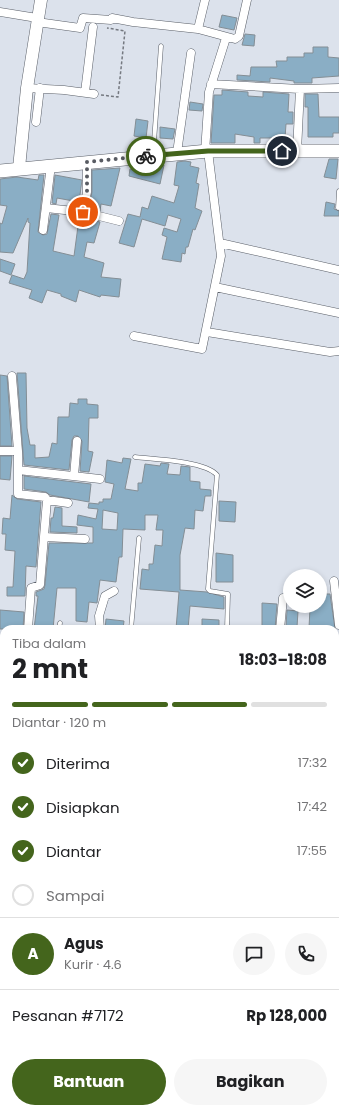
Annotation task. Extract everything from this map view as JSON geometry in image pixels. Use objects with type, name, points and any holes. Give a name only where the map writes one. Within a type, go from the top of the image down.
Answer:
[{"type":"main road","points":[[0,171],[153,155],[207,151],[339,151]]},
{"type":"street","points":[[19,168],[27,88],[41,0]]},
{"type":"street","points":[[198,29],[205,0]]},
{"type":"street","points":[[0,12],[80,28],[83,18],[111,20],[112,18],[133,22],[198,29],[226,38],[235,39],[239,36],[247,0]]},
{"type":"street","points":[[85,92],[93,27]]},
{"type":"street","points":[[134,336],[202,349],[207,332],[221,256],[207,151],[206,116],[211,84],[226,38]]},
{"type":"street","points":[[177,153],[191,53]]},
{"type":"street","points":[[211,84],[300,89],[339,88]]},
{"type":"street","points":[[27,88],[94,94]]},
{"type":"street","points":[[36,122],[40,88]]},
{"type":"street","points":[[297,151],[300,89]]},
{"type":"street","points":[[83,212],[87,192],[87,162]]},
{"type":"street","points":[[43,230],[51,165]]},
{"type":"street","points":[[46,208],[83,212],[120,221]]},
{"type":"street","points":[[220,243],[339,270]]},
{"type":"street","points":[[215,287],[339,313]]},
{"type":"street","points":[[207,332],[330,352],[339,351]]},
{"type":"street","points":[[12,376],[18,451],[19,495],[45,497],[47,500],[68,503]]},
{"type":"street","points":[[74,476],[77,441]]},
{"type":"street","points":[[0,451],[18,451]]},
{"type":"street","points":[[18,470],[100,479]]},
{"type":"street","points":[[28,625],[31,588],[40,585],[47,500]]},
{"type":"street","points":[[44,537],[85,539]]},
{"type":"street","points":[[334,581],[339,625]]},
{"type":"street","points":[[100,625],[99,616],[105,596],[114,591]]},
{"type":"street","points":[[280,625],[283,598]]},
{"type":"lane","points":[[153,155],[161,46]]},
{"type":"lane","points":[[338,208],[339,191]]},
{"type":"lane","points":[[135,457],[188,463],[209,470],[217,475],[208,589],[210,591],[228,594],[227,625]]},
{"type":"lane","points":[[130,625],[139,538]]},
{"type":"path","points":[[93,27],[125,31],[118,97],[94,94]]},
{"type":"building","points":[[222,15],[237,18],[234,30],[219,27]]},
{"type":"building","points":[[245,34],[255,35],[254,46],[242,45]]},
{"type":"building","points":[[313,47],[328,47],[328,57],[339,58],[339,76],[312,78],[312,83],[294,83],[294,81],[270,78],[270,82],[237,80],[237,75],[250,76],[251,67],[277,67],[276,61],[287,61],[287,57],[304,57],[304,53],[313,53]]},
{"type":"building","points":[[222,90],[248,92],[248,96],[263,97],[263,92],[289,94],[288,112],[293,112],[293,124],[286,124],[285,138],[260,138],[260,143],[254,143],[254,137],[235,134],[235,143],[211,143],[214,95],[222,95]]},
{"type":"building","points":[[305,94],[318,94],[319,117],[339,117],[339,133],[333,133],[333,137],[308,137],[308,107],[305,107]]},
{"type":"building","points":[[190,102],[203,104],[202,111],[189,110]]},
{"type":"building","points":[[136,119],[148,121],[146,138],[134,136]]},
{"type":"building","points":[[160,127],[175,129],[173,139],[160,138]]},
{"type":"building","points":[[329,159],[338,159],[336,179],[324,177]]},
{"type":"building","points":[[177,162],[191,162],[190,166],[199,168],[196,183],[199,184],[195,208],[202,211],[195,230],[193,229],[185,254],[182,253],[181,262],[162,259],[167,237],[162,235],[164,228],[177,232],[181,219],[168,215],[165,226],[142,219],[134,247],[119,243],[128,214],[140,217],[142,207],[148,209],[152,196],[174,203],[179,186],[174,185]]},
{"type":"building","points":[[143,165],[164,165],[160,184],[129,176],[130,169],[142,171]]},
{"type":"building","points":[[120,168],[111,206],[101,204],[100,211],[89,208],[92,192],[92,170]]},
{"type":"building","points":[[39,175],[44,175],[38,232],[43,235],[47,234],[51,214],[59,215],[53,251],[74,256],[78,226],[82,227],[84,218],[100,222],[94,243],[87,242],[84,257],[104,263],[101,277],[121,279],[119,297],[101,295],[100,297],[79,290],[76,302],[61,296],[61,294],[47,290],[42,303],[29,298],[32,290],[9,283],[12,275],[24,279],[27,272],[30,223],[28,222],[28,218],[13,253],[0,252],[0,223],[2,224],[7,206],[0,205],[0,179],[17,177],[38,180]]},
{"type":"building","points":[[55,175],[82,180],[79,202],[57,198],[56,204],[52,203]]},
{"type":"building","points":[[326,202],[335,204],[334,209],[339,211],[339,216],[324,216]]},
{"type":"building","points":[[0,259],[15,264],[11,275],[0,271]]},
{"type":"building","points":[[17,373],[26,373],[27,428],[30,445],[35,445],[35,458],[49,457],[52,443],[57,444],[58,417],[69,417],[70,403],[78,404],[78,399],[87,399],[87,404],[98,405],[98,418],[89,418],[88,451],[93,452],[89,472],[80,471],[82,441],[78,436],[74,436],[72,440],[69,470],[24,465]]},
{"type":"building","points":[[0,375],[7,376],[12,446],[0,446]]},
{"type":"building","points":[[0,456],[12,456],[10,480],[0,479]]},
{"type":"building","points":[[123,458],[131,459],[125,489],[138,491],[138,483],[142,483],[145,464],[160,466],[161,463],[169,464],[167,474],[180,475],[181,466],[190,467],[190,481],[200,482],[200,489],[211,490],[211,496],[205,496],[203,511],[195,510],[194,529],[185,528],[180,555],[180,590],[207,592],[224,597],[224,609],[190,606],[188,625],[176,625],[179,592],[140,589],[142,569],[149,570],[149,564],[153,564],[155,545],[162,546],[163,530],[156,530],[158,515],[145,515],[145,530],[123,529],[122,557],[119,557],[116,582],[100,580],[97,603],[89,602],[87,622],[76,621],[76,588],[57,588],[53,625],[34,625],[38,596],[36,596],[36,592],[44,589],[49,543],[93,543],[93,527],[77,525],[78,515],[96,519],[98,509],[88,508],[89,503],[99,504],[99,502],[103,502],[103,499],[111,499],[114,484],[105,482],[107,460],[122,463]],"holes":[[[103,510],[118,513],[117,530],[102,529]]]},
{"type":"building","points":[[24,476],[91,484],[89,502],[50,495],[46,492],[24,489]]},
{"type":"building","points":[[12,495],[17,499],[41,502],[36,567],[26,566],[25,596],[7,596],[7,587],[13,587],[15,551],[5,550],[6,534],[2,534],[3,518],[10,519]]},
{"type":"building","points":[[219,501],[236,502],[235,522],[219,521]]},
{"type":"building","points":[[55,507],[62,508],[62,526],[77,527],[77,533],[50,532],[51,518],[53,518]]},
{"type":"building","points":[[216,553],[233,555],[233,582],[216,582]]},
{"type":"building","points":[[327,594],[330,594],[334,625],[309,625],[310,613],[327,613]]},
{"type":"building","points":[[262,603],[277,604],[275,625],[262,625]]},
{"type":"building","points":[[0,610],[24,612],[23,625],[0,625]]},
{"type":"building","points":[[287,613],[298,613],[297,625],[286,625]]},
{"type":"building","points":[[106,619],[124,621],[124,625],[105,625]]},
{"type":"building","points":[[202,619],[219,620],[219,625],[202,625]]},
{"type":"way so far","points":[[83,212],[87,192],[87,162],[146,156]]},
{"type":"route","points":[[146,156],[208,151],[282,151]]}]
